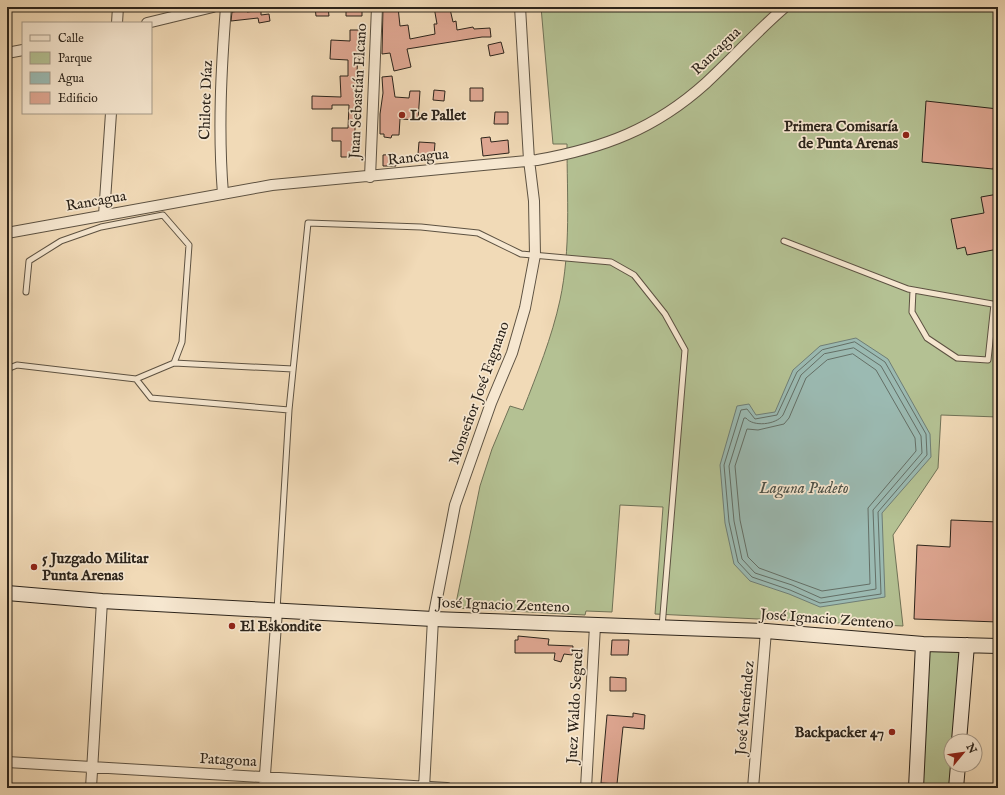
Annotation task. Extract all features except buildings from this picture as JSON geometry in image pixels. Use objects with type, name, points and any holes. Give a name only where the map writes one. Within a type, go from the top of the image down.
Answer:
[{"type":"street","points":[[117,22],[118,7]]},
{"type":"street","points":[[151,22],[213,7]]},
{"type":"street","name":"Chilote Díaz","points":[[222,194],[220,149],[221,70],[226,7]]},
{"type":"street","name":"Juan Sebastián Elcano","points":[[370,177],[377,7]]},
{"type":"street","name":"Monseñor José Fagnano","points":[[424,787],[433,619],[455,505],[490,403],[512,353],[525,308],[535,255],[534,201],[529,160],[520,7]]},
{"type":"street","name":"Rancagua","points":[[7,233],[272,185],[370,177],[529,160],[574,153],[599,147],[626,136],[676,107],[704,84],[785,7]]},
{"type":"street","points":[[7,53],[22,50]]},
{"type":"street","points":[[104,215],[110,114]]},
{"type":"street","name":"José Ignacio Zenteno","points":[[7,594],[277,611],[595,626],[766,631],[923,644],[998,646]]},
{"type":"street","points":[[91,788],[102,601]]},
{"type":"street","points":[[264,788],[277,611]]},
{"type":"street","name":"Juez Waldo Seguel","points":[[586,788],[595,626]]},
{"type":"street","name":"José Menéndez","points":[[753,788],[766,631]]},
{"type":"street","points":[[916,788],[923,644]]},
{"type":"street","points":[[960,733],[967,645]]},
{"type":"street","name":"Patagona","points":[[7,762],[447,788]]},
{"type":"street","points":[[956,788],[957,773]]},
{"type":"lane","points":[[26,292],[29,261],[61,241],[101,227],[163,216],[189,245],[182,342],[174,363]]},
{"type":"lane","points":[[277,611],[289,410],[308,223],[421,227],[478,233],[521,254],[611,262],[634,275],[664,314],[685,350],[662,628]]},
{"type":"lane","points":[[784,241],[913,290],[996,305],[988,360],[956,358],[927,338],[912,312],[913,290]]},
{"type":"lane","points":[[7,369],[17,365],[136,379],[174,363],[293,369]]},
{"type":"lane","points":[[136,379],[151,398],[289,410]]},
{"type":"green space","points":[[541,7],[998,7],[998,417],[941,415],[938,468],[893,535],[903,626],[655,614],[663,507],[620,505],[612,612],[586,611],[585,615],[455,608],[480,486],[492,449],[510,406],[523,410],[553,328],[560,300],[566,261],[568,222],[567,144],[553,144]]},
{"type":"green space","points":[[932,650],[958,651],[963,656],[958,733],[943,733],[943,773],[953,773],[953,782],[947,788],[921,788],[928,654]]},
{"type":"water","name":"Laguna Pudeto","points":[[856,338],[888,359],[930,434],[931,457],[882,513],[885,597],[820,607],[789,594],[750,581],[734,564],[725,523],[720,465],[737,406],[749,404],[756,415],[775,412],[793,370],[820,346]]},
{"type":"place","name":"Le Pallet","points":[[402,115]]},
{"type":"place","name":"Primera Comisaría de Punta Arenas","points":[[906,135]]},
{"type":"place","name":"5 Juzgado Militar Punta Arenas","points":[[34,567]]},
{"type":"place","name":"El Eskondite","points":[[232,626]]},
{"type":"place","name":"Backpacker 47","points":[[892,732]]}]
